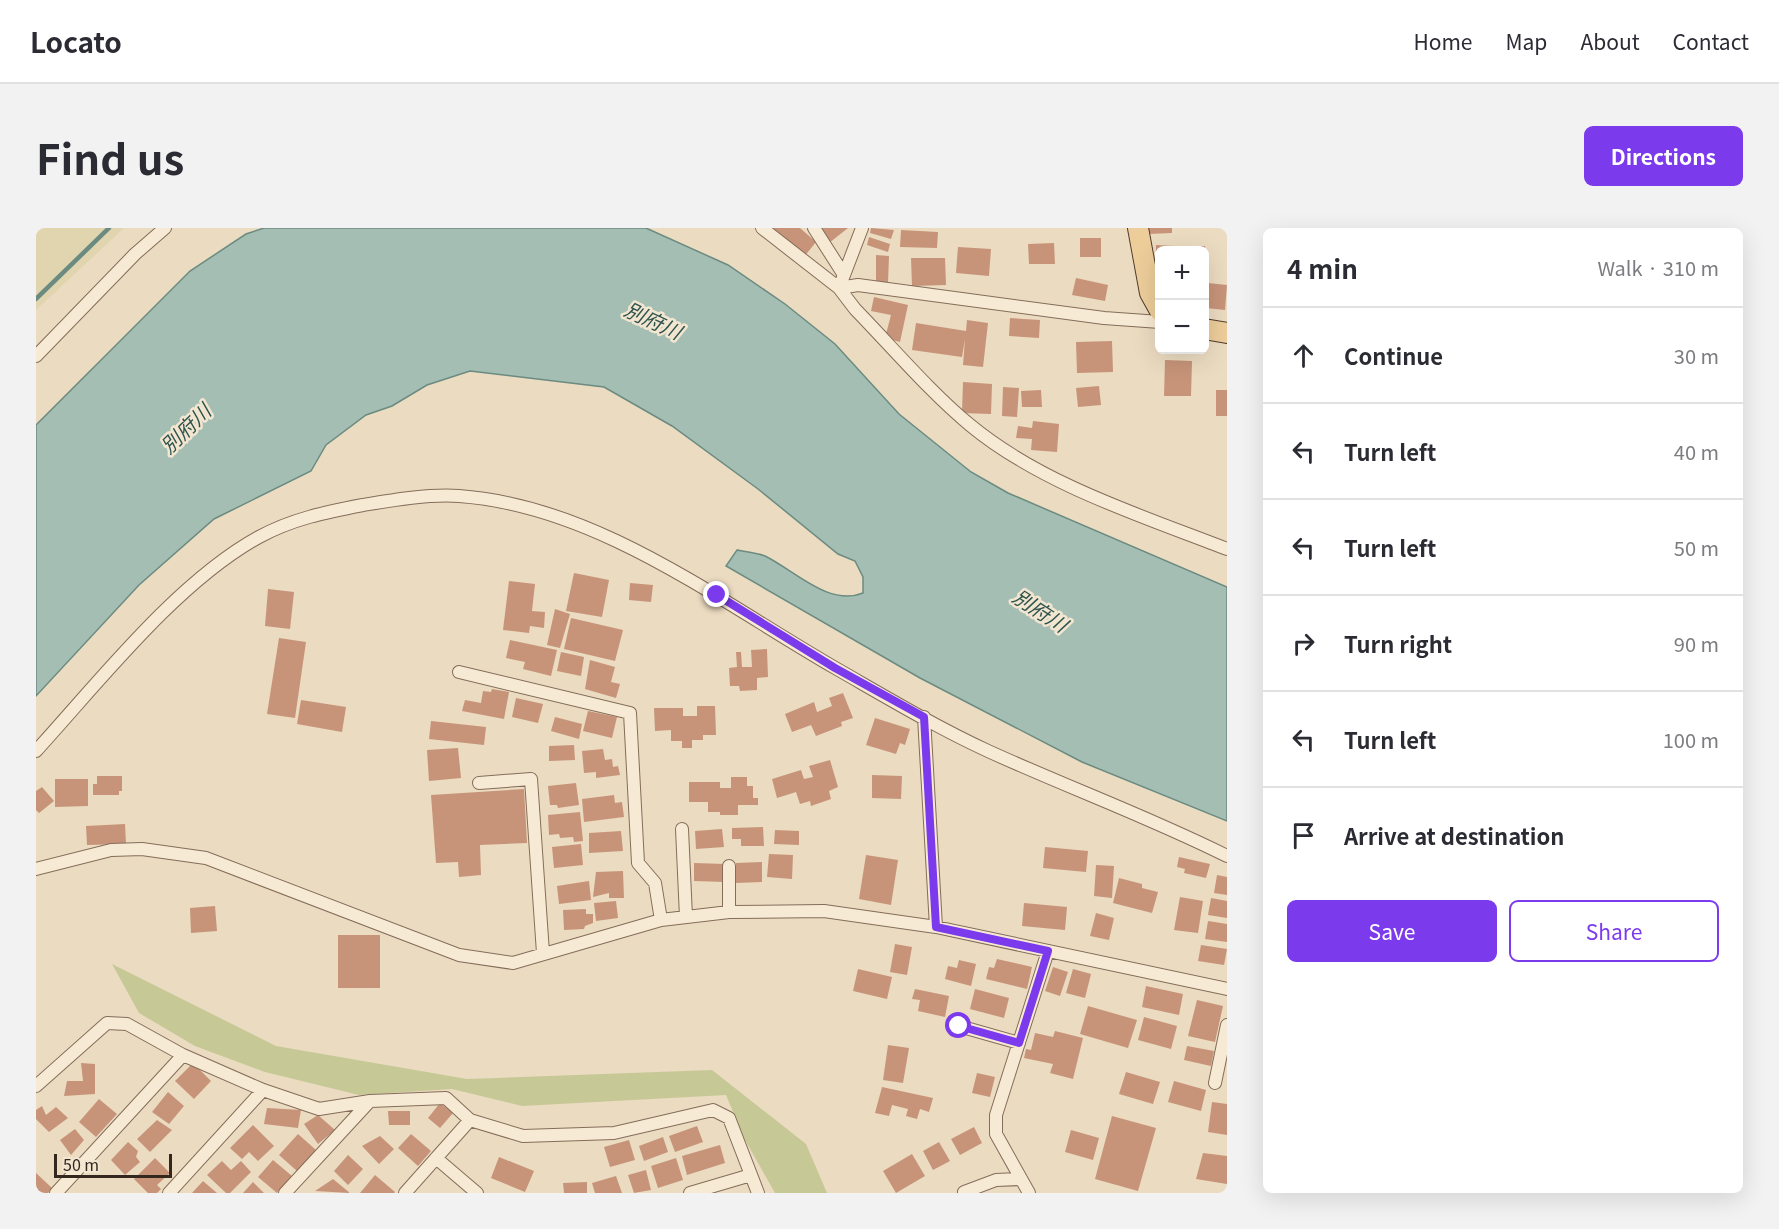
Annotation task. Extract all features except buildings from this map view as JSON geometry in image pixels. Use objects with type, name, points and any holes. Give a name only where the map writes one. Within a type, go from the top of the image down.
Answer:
[{"type":"main road","points":[[1138,228],[1150,293],[1155,302]]},
{"type":"main road","points":[[1209,330],[1227,333]]},
{"type":"street","points":[[36,356],[135,254],[165,228]]},
{"type":"street","points":[[762,228],[839,288],[855,309],[969,425],[1013,456],[1096,497],[1227,549]]},
{"type":"street","points":[[814,228],[844,274]]},
{"type":"street","points":[[839,288],[862,228]]},
{"type":"street","points":[[839,288],[858,285],[1104,318],[1155,322]]},
{"type":"street","points":[[36,751],[170,605],[257,538],[304,517],[390,500],[457,496],[530,510],[570,522],[621,544],[712,592],[835,668],[984,749],[1227,856]]},
{"type":"street","points":[[459,672],[630,713],[638,863],[655,883],[661,920]]},
{"type":"street","points":[[924,717],[936,927]]},
{"type":"street","points":[[479,783],[531,779],[543,953]]},
{"type":"street","points":[[682,829],[686,917]]},
{"type":"street","points":[[36,869],[111,850],[142,849],[206,858],[459,955],[513,963],[661,920],[729,912],[824,911],[936,927],[1227,989]]},
{"type":"street","points":[[729,866],[729,912]]},
{"type":"street","points":[[1029,1193],[996,1134],[996,1114],[1048,951]]},
{"type":"street","points":[[36,1086],[107,1023],[127,1024],[183,1055],[263,1090],[319,1109],[370,1101],[446,1098],[470,1120],[523,1136],[614,1133],[713,1110],[729,1118],[758,1193]]},
{"type":"street","points":[[1215,1083],[1227,1025]]},
{"type":"street","points":[[959,1026],[1019,1043]]},
{"type":"street","points":[[56,1193],[183,1055]]},
{"type":"street","points":[[169,1193],[263,1090]]},
{"type":"street","points":[[285,1193],[370,1101]]},
{"type":"street","points":[[405,1193],[470,1120]]},
{"type":"street","points":[[436,1158],[477,1193]]},
{"type":"street","points":[[690,1193],[751,1175]]},
{"type":"street","points":[[964,1192],[996,1180],[1021,1179]]},
{"type":"shaded area","points":[[36,228],[124,228],[36,310]]},
{"type":"green space","points":[[112,964],[276,1046],[467,1079],[712,1070],[806,1144],[827,1193],[775,1193],[745,1140],[726,1095],[522,1106],[452,1089],[359,1095],[265,1072],[195,1046],[139,1013]]},
{"type":"water","name":"別府川","points":[[264,228],[646,228],[728,265],[785,304],[835,344],[899,414],[971,472],[1008,493],[1227,587],[1227,821],[1082,762],[920,678],[726,566],[737,550],[755,553],[765,556],[825,591],[850,596],[863,593],[863,577],[855,561],[838,554],[758,489],[672,426],[604,387],[470,371],[427,385],[392,406],[366,415],[326,445],[311,471],[214,519],[139,585],[36,696],[36,425],[190,271],[246,234]]},
{"type":"waterway","points":[[36,299],[109,228]]},
{"type":"route","points":[[717,595],[835,668],[924,717],[936,927],[1048,951],[1019,1043],[959,1026]]}]
